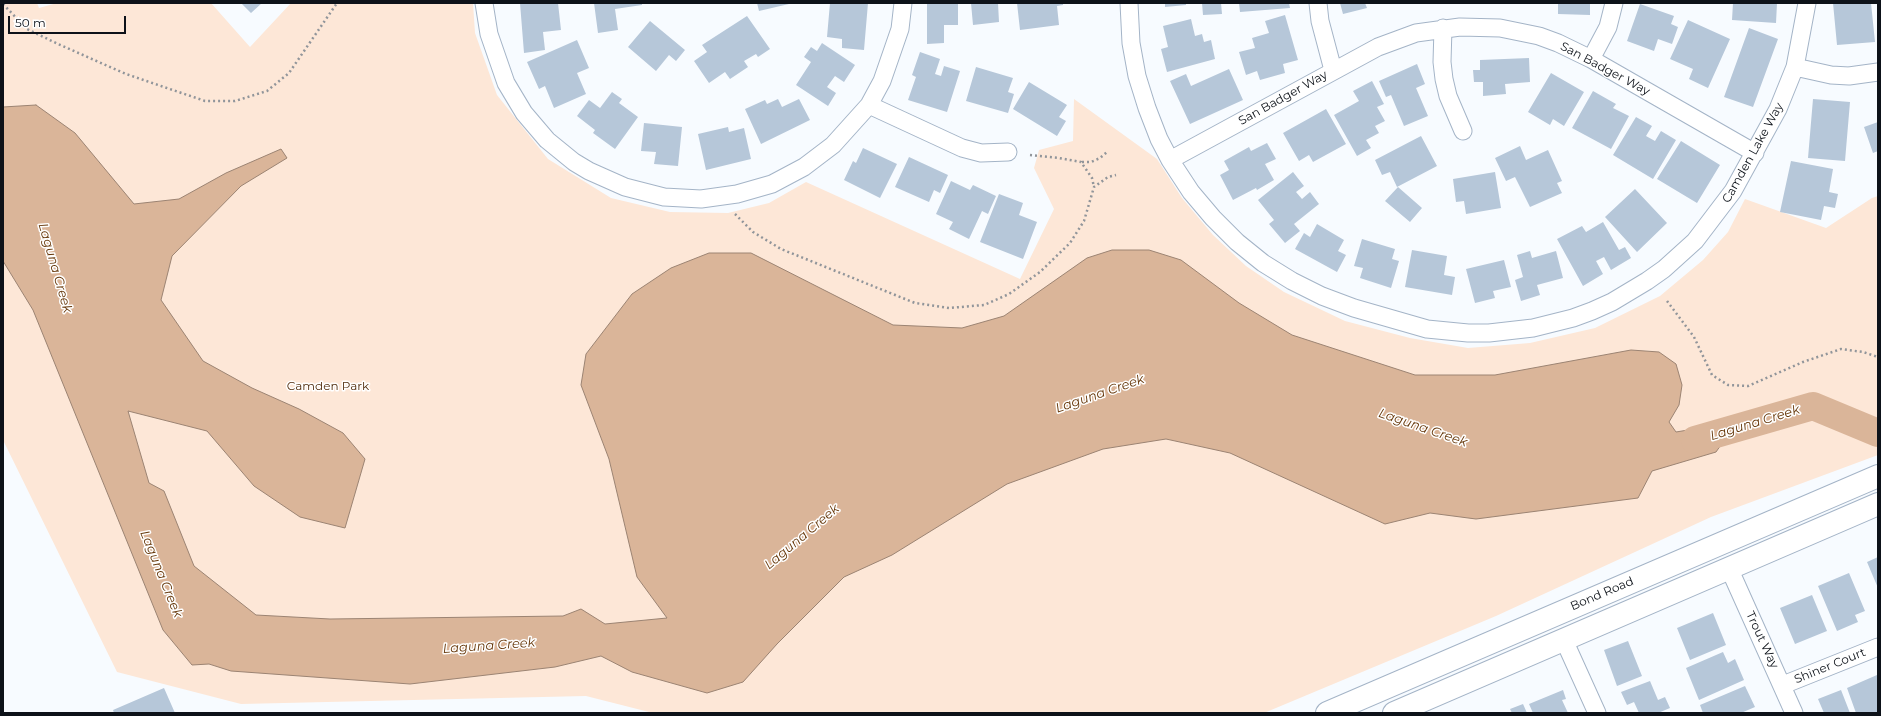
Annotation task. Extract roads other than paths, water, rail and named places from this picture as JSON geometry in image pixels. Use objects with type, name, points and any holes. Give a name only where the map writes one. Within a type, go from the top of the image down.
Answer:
[{"type":"main road","name":"Bond Road","points":[[1327,713],[1857,483],[1878,476]]},
{"type":"main road","points":[[1394,713],[1870,507]]},
{"type":"street","points":[[484,3],[489,34],[499,67],[514,98],[535,127],[560,151],[589,171],[613,183],[646,193],[670,197],[701,199],[737,194],[772,184],[794,173],[819,157],[846,133],[869,105],[882,81],[893,53],[900,29],[903,3]]},
{"type":"street","name":"Camden Lake Way","points":[[1129,3],[1131,43],[1137,76],[1147,108],[1170,160],[1191,192],[1213,218],[1237,242],[1263,263],[1292,281],[1322,296],[1407,324],[1447,331],[1489,333],[1533,328],[1573,318],[1612,302],[1664,269],[1695,241],[1725,203],[1755,153],[1778,109],[1795,67],[1807,3]]},
{"type":"street","points":[[1318,3],[1320,21],[1333,70]]},
{"type":"street","points":[[1591,59],[1608,27],[1614,3]]},
{"type":"street","name":"San Badger Way","points":[[1170,160],[1378,46],[1397,39],[1443,28],[1480,26],[1520,31],[1558,43],[1591,59],[1755,153]]},
{"type":"street","points":[[1443,28],[1442,62],[1444,79],[1448,96],[1463,131]]},
{"type":"street","points":[[1795,67],[1831,75],[1849,76],[1878,72]]},
{"type":"street","points":[[869,105],[962,148],[981,153],[1008,152]]},
{"type":"street","name":"Trout Way","points":[[1729,568],[1783,685],[1794,713]]},
{"type":"street","points":[[1564,640],[1597,713]]},
{"type":"street","name":"Shiner Court","points":[[1783,685],[1878,647]]},
{"type":"water","points":[[36,105],[75,133],[134,204],[179,199],[226,173],[281,149],[287,158],[241,186],[172,256],[161,300],[203,361],[252,388],[299,409],[343,433],[365,459],[345,528],[300,517],[254,486],[207,431],[128,411],[149,483],[164,491],[194,566],[256,615],[330,619],[563,616],[581,609],[605,624],[667,618],[637,577],[609,459],[581,385],[586,354],[632,294],[671,268],[709,253],[751,253],[893,325],[962,328],[1004,316],[1087,258],[1112,250],[1149,250],[1181,260],[1239,303],[1292,335],[1415,375],[1495,375],[1631,350],[1659,352],[1676,364],[1682,385],[1679,405],[1669,422],[1676,432],[1712,426],[1732,429],[1716,452],[1652,471],[1638,498],[1476,519],[1430,513],[1385,524],[1230,453],[1166,439],[1103,449],[1007,484],[892,555],[844,577],[777,644],[743,682],[707,693],[632,672],[601,656],[555,667],[410,684],[231,671],[209,664],[192,665],[163,630],[33,310],[3,261],[3,107]]},
{"type":"waterway","name":"Laguna Creek","points":[[1695,440],[1813,406],[1878,433]]},
{"type":"park label","name":"Camden Park","points":[[328,386]]}]
